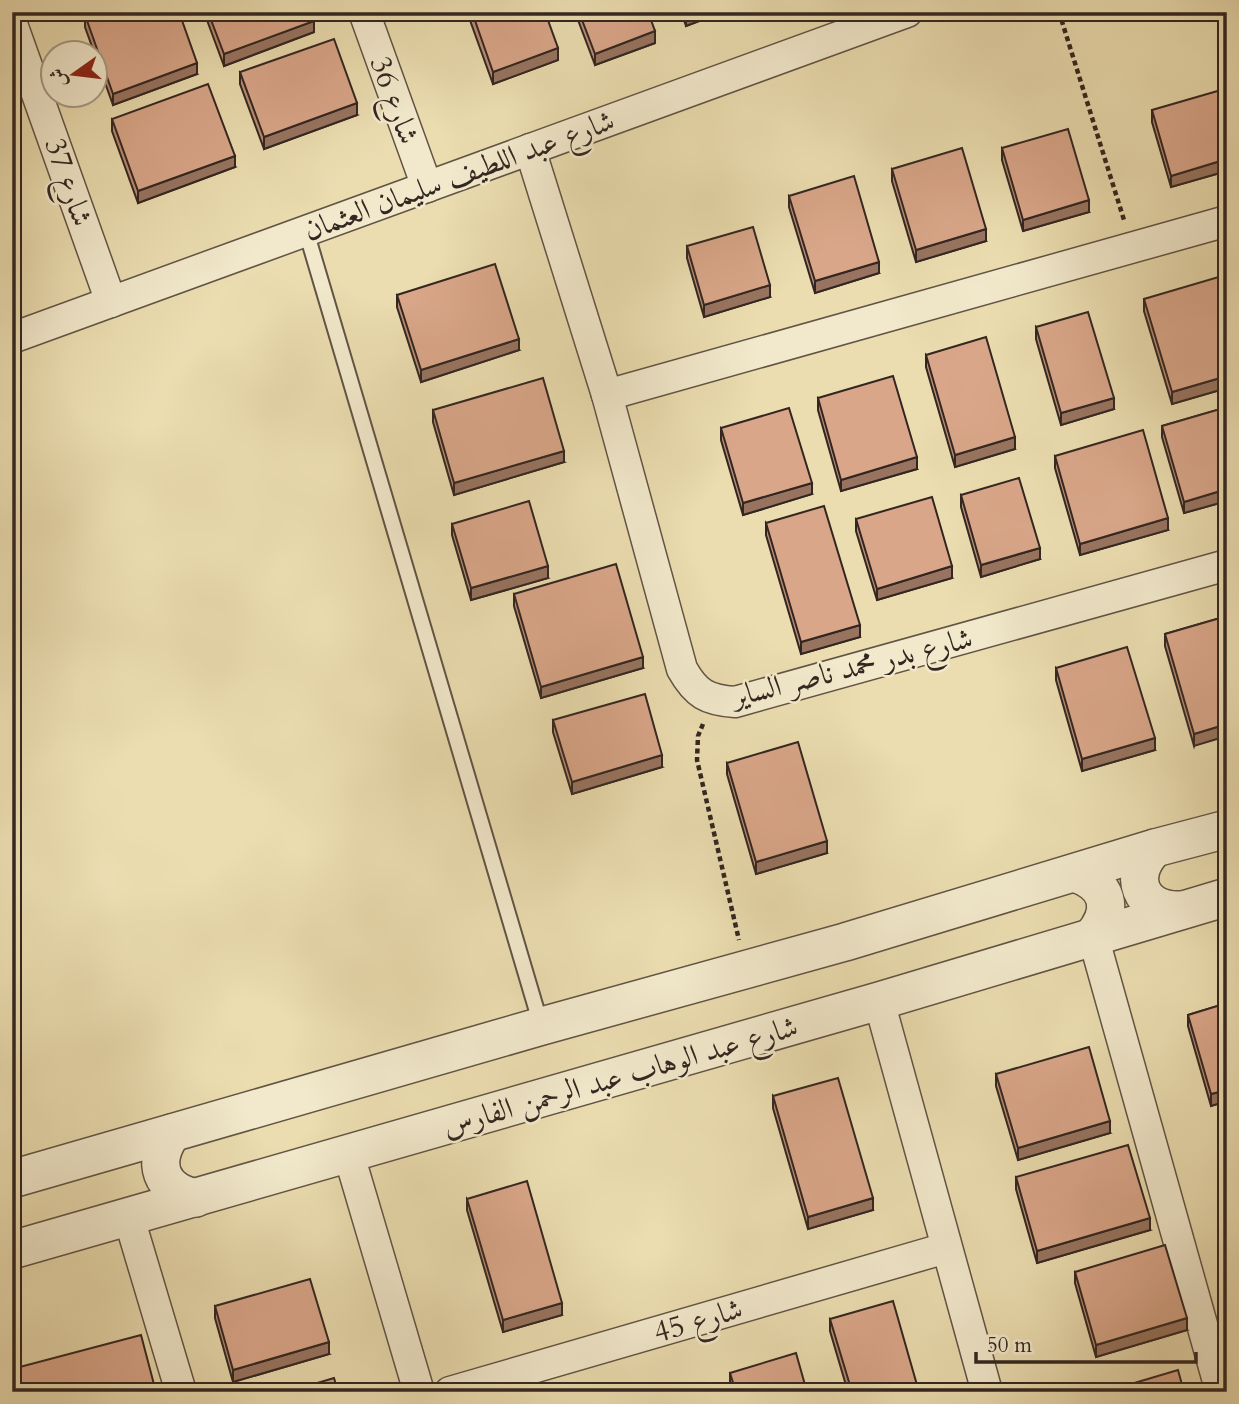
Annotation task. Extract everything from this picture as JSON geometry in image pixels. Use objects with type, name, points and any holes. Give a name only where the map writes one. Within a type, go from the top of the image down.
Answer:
[{"type":"street","name":"شارع 36","points":[[363,12],[426,187]]},
{"type":"street","name":"شارع عبد اللطيف سليمان العثمان","points":[[12,338],[907,12]]},
{"type":"street","name":"شارع 37","points":[[12,24],[111,302]]},
{"type":"street","name":"شارع بدر محمد ناصر الساير","points":[[530,149],[607,395],[682,669],[690,684],[703,695],[714,701],[735,702],[1227,565]]},
{"type":"street","points":[[607,395],[1227,221]]},
{"type":"street","points":[[12,1179],[1227,829]]},
{"type":"street","points":[[1155,848],[1145,858],[1140,870],[1139,883],[1144,896],[1154,905],[1166,910],[1179,910]]},
{"type":"street","points":[[1075,873],[1090,879],[1102,891],[1107,907],[1104,923],[1093,936],[1221,1392]]},
{"type":"street","name":"شارع عبد الوهاب عبد الرحمن الفارس","points":[[12,1250],[349,1155],[1227,897]]},
{"type":"street","points":[[879,1001],[987,1392]]},
{"type":"street","points":[[172,1133],[163,1145],[160,1159],[162,1174],[170,1186],[182,1195],[196,1198]]},
{"type":"street","points":[[108,1152],[121,1156],[132,1166],[138,1178],[140,1192],[137,1206],[129,1218],[181,1392]]},
{"type":"street","points":[[349,1155],[419,1392]]},
{"type":"street","name":"شارع 45","points":[[450,1392],[946,1248]]},
{"type":"lane","points":[[306,231],[542,1026]]},
{"type":"path","points":[[1059,12],[1132,248]]},
{"type":"path","points":[[714,701],[698,736],[697,760],[746,969]]},
{"type":"building","points":[[92,12],[179,12],[197,63],[113,94],[108,80],[108,38],[93,38],[85,15]]},
{"type":"building","points":[[208,12],[311,12],[314,21],[224,54]]},
{"type":"building","points":[[472,12],[545,12],[558,48],[493,72]]},
{"type":"building","points":[[579,12],[648,12],[655,31],[595,54]]},
{"type":"building","points":[[334,39],[357,103],[264,137],[240,72]]},
{"type":"building","points":[[208,84],[235,156],[138,191],[112,119]]},
{"type":"building","points":[[1221,90],[1227,110],[1227,159],[1171,176],[1152,110]]},
{"type":"building","points":[[1068,129],[1089,200],[1023,220],[1002,148]]},
{"type":"building","points":[[962,148],[986,229],[916,250],[892,169]]},
{"type":"building","points":[[854,176],[879,262],[815,281],[789,196]]},
{"type":"building","points":[[753,227],[770,285],[704,305],[687,246]]},
{"type":"building","points":[[495,264],[519,339],[421,370],[397,295]]},
{"type":"building","points":[[1222,276],[1227,294],[1227,376],[1172,392],[1144,299]]},
{"type":"building","points":[[1088,312],[1114,398],[1061,413],[1036,327]]},
{"type":"building","points":[[986,337],[1015,437],[955,455],[926,355]]},
{"type":"building","points":[[893,376],[917,457],[841,480],[818,398]]},
{"type":"building","points":[[543,378],[564,451],[454,483],[433,410]]},
{"type":"building","points":[[1227,407],[1227,489],[1184,502],[1162,426]]},
{"type":"building","points":[[789,408],[812,483],[743,503],[721,428]]},
{"type":"building","points":[[1143,430],[1168,518],[1080,544],[1055,456]]},
{"type":"building","points":[[1019,478],[1040,548],[981,565],[961,495]]},
{"type":"building","points":[[932,497],[952,566],[877,589],[856,519]]},
{"type":"building","points":[[529,501],[548,566],[471,588],[452,524]]},
{"type":"building","points":[[824,506],[860,625],[801,642],[766,523]]},
{"type":"building","points":[[616,564],[643,657],[541,687],[514,594]]},
{"type":"building","points":[[1227,616],[1227,724],[1194,734],[1165,634]]},
{"type":"building","points":[[1127,647],[1155,738],[1082,759],[1056,668]]},
{"type":"building","points":[[645,694],[662,755],[572,782],[553,720]]},
{"type":"building","points":[[798,742],[827,841],[756,862],[727,763]]},
{"type":"building","points":[[1227,1003],[1227,1090],[1211,1094],[1188,1015]]},
{"type":"building","points":[[1089,1047],[1110,1121],[1018,1148],[996,1074]]},
{"type":"building","points":[[838,1078],[873,1198],[808,1217],[773,1096]]},
{"type":"building","points":[[1128,1145],[1150,1218],[1037,1251],[1016,1177]]},
{"type":"building","points":[[527,1181],[562,1303],[503,1320],[467,1199]]},
{"type":"building","points":[[1165,1245],[1187,1318],[1096,1345],[1075,1272]]},
{"type":"building","points":[[310,1279],[329,1342],[233,1370],[215,1306]]},
{"type":"building","points":[[893,1301],[919,1392],[852,1392],[830,1319]]},
{"type":"building","points":[[141,1335],[156,1392],[12,1392],[12,1369]]},
{"type":"building","points":[[796,1353],[807,1392],[736,1392],[730,1373]]},
{"type":"building","points":[[1178,1370],[1184,1392],[1104,1392]]},
{"type":"building","points":[[334,1378],[338,1392],[287,1392]]}]
